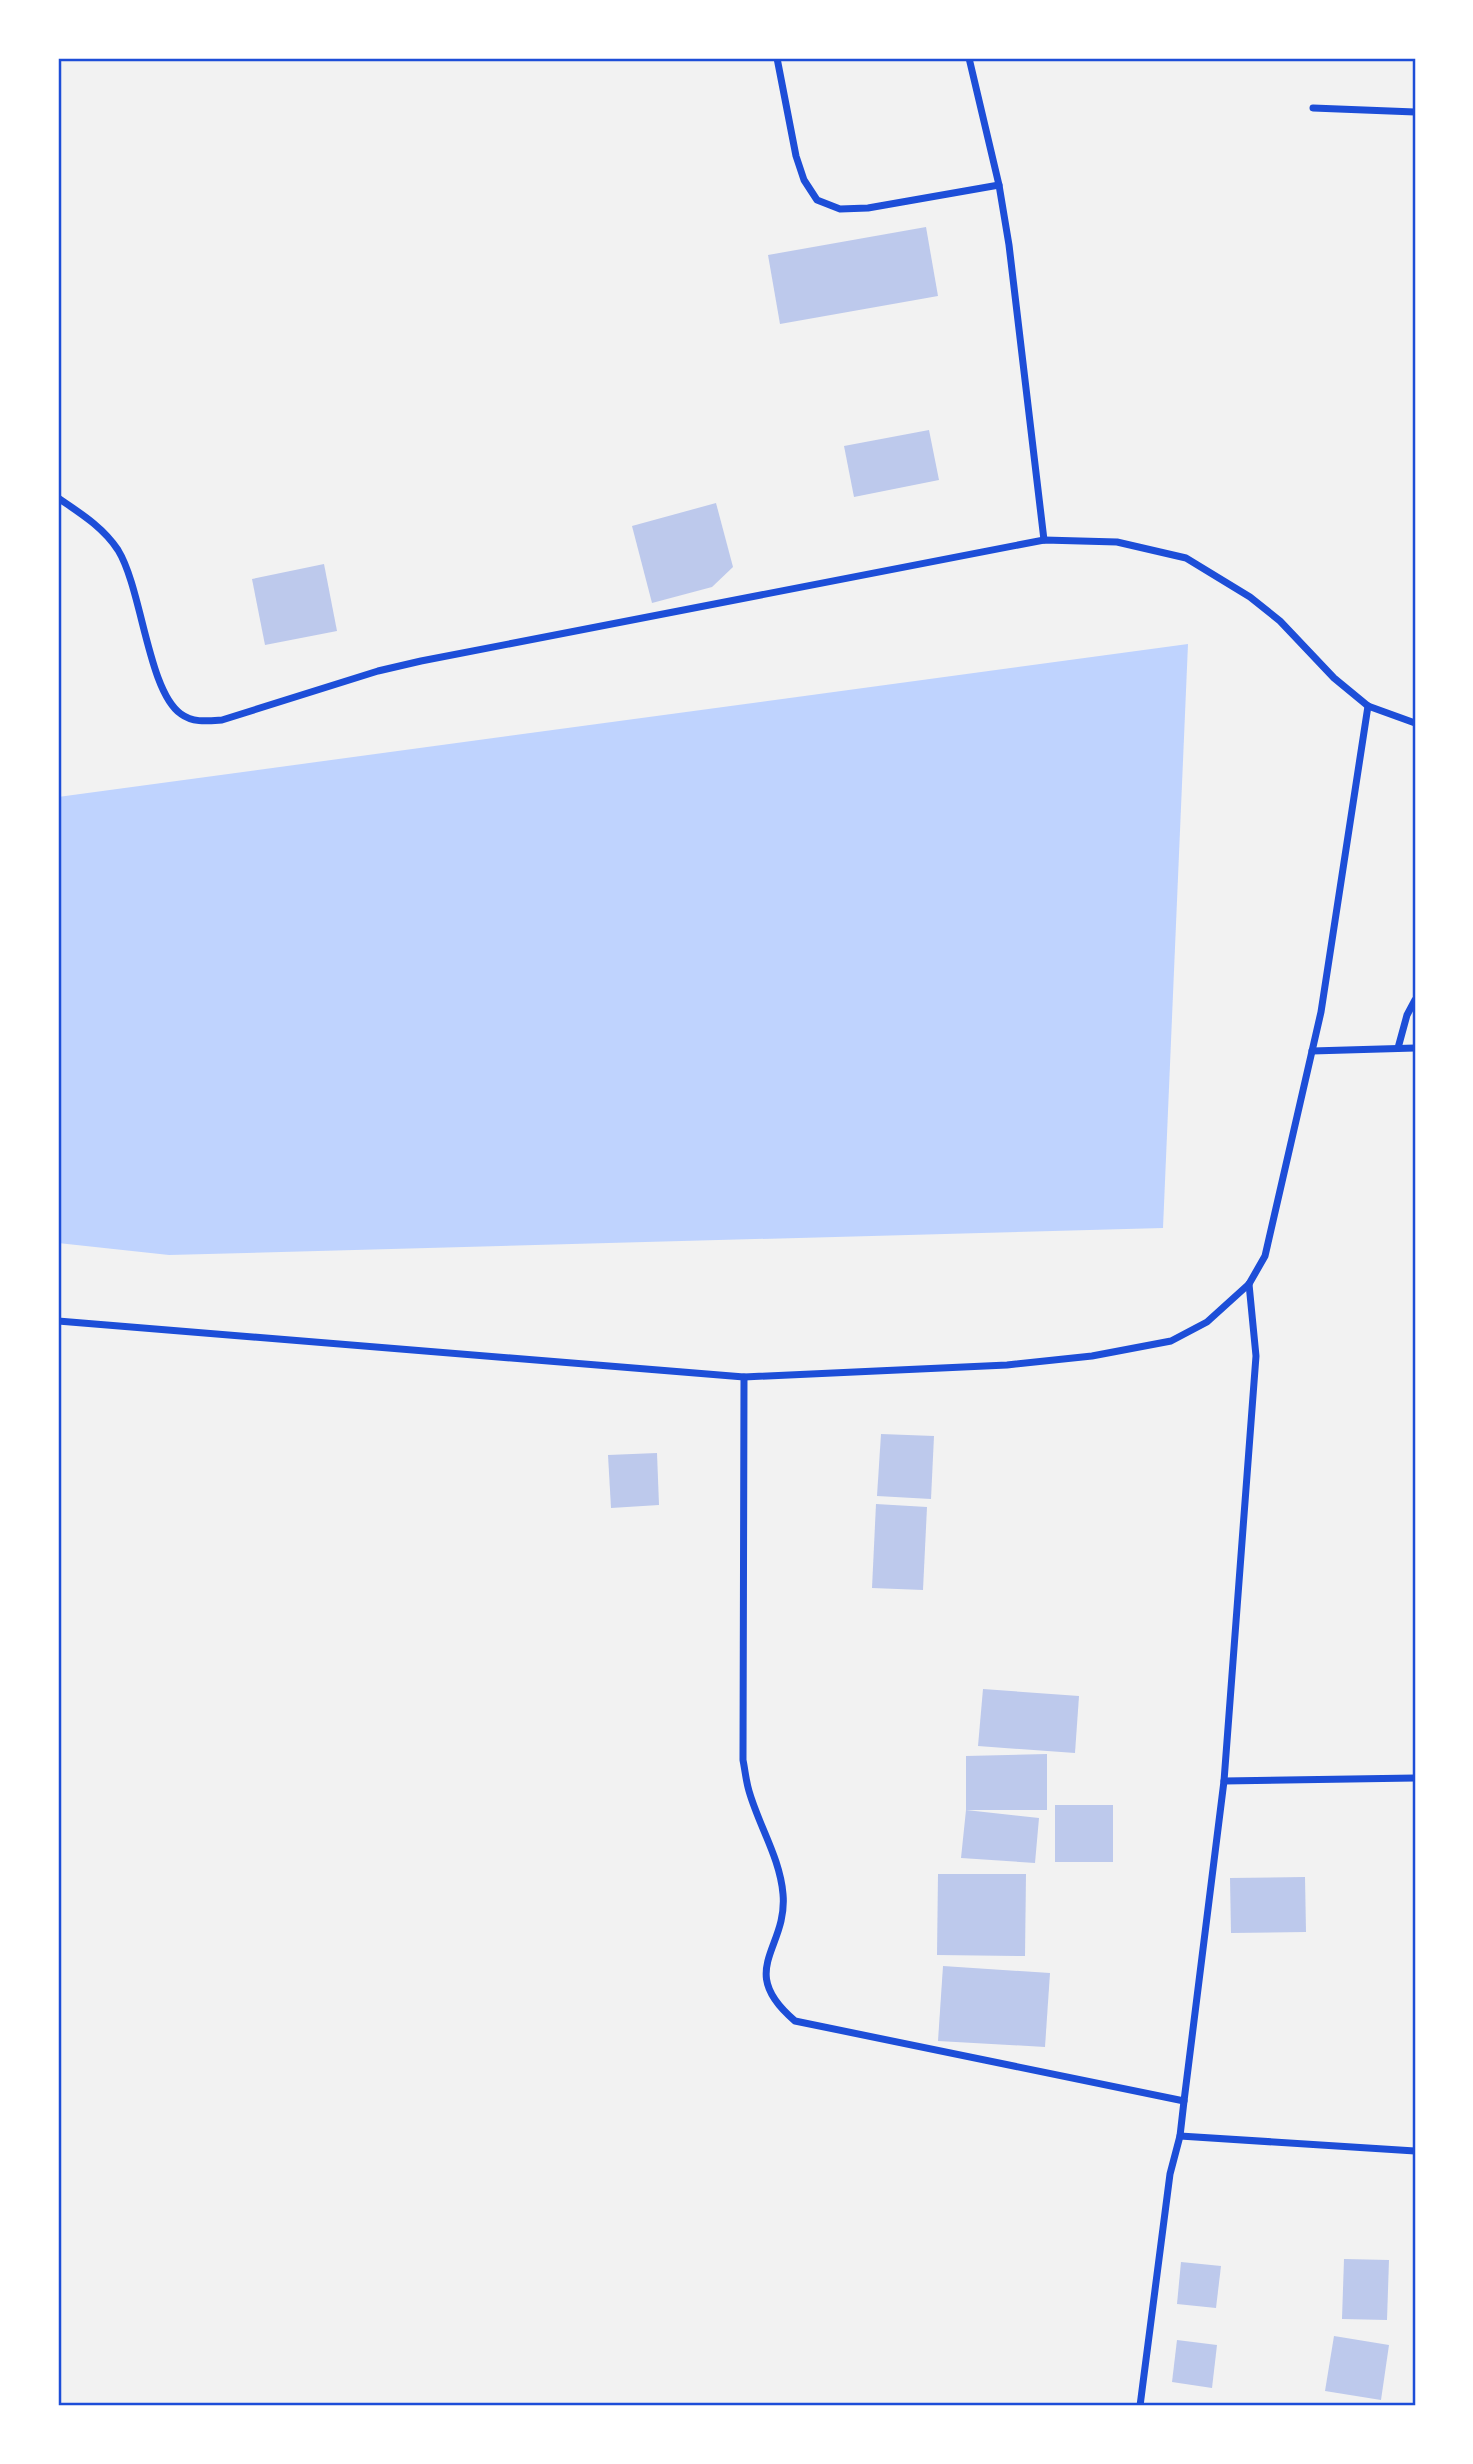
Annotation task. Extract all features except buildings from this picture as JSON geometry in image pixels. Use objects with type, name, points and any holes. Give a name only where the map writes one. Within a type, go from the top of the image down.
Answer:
[{"type":"street","points":[[777,58],[796,156],[804,180],[817,200],[840,209],[868,208],[999,185]]},
{"type":"street","points":[[969,58],[999,185],[1009,245],[1044,540]]},
{"type":"street","points":[[1313,108],[1415,111]]},
{"type":"street","points":[[58,498],[103,531],[118,551],[128,571],[158,677],[169,702],[182,715],[201,722],[222,720],[378,671],[421,661],[1044,540],[1117,542],[1186,558],[1250,597],[1280,621],[1334,678],[1368,706],[1415,723]]},
{"type":"street","points":[[58,1321],[744,1377],[1007,1365],[1092,1356],[1171,1341],[1207,1322],[1249,1284],[1265,1256],[1312,1051],[1334,936],[1368,706]]},
{"type":"street","points":[[1398,1048],[1407,1015],[1415,1000]]},
{"type":"street","points":[[1312,1051],[1415,1048]]},
{"type":"street","points":[[1140,2406],[1170,2174],[1180,2136],[1224,1781],[1256,1356],[1249,1284]]},
{"type":"street","points":[[744,1377],[743,1760],[749,1792],[783,1892],[783,1912],[767,1963],[766,1978],[770,1994],[779,2008],[795,2021],[1184,2101]]},
{"type":"street","points":[[1224,1781],[1415,1778]]},
{"type":"street","points":[[1180,2136],[1415,2151]]},
{"type":"water","points":[[1188,644],[1163,1228],[169,1255],[58,1243],[58,797]]}]
